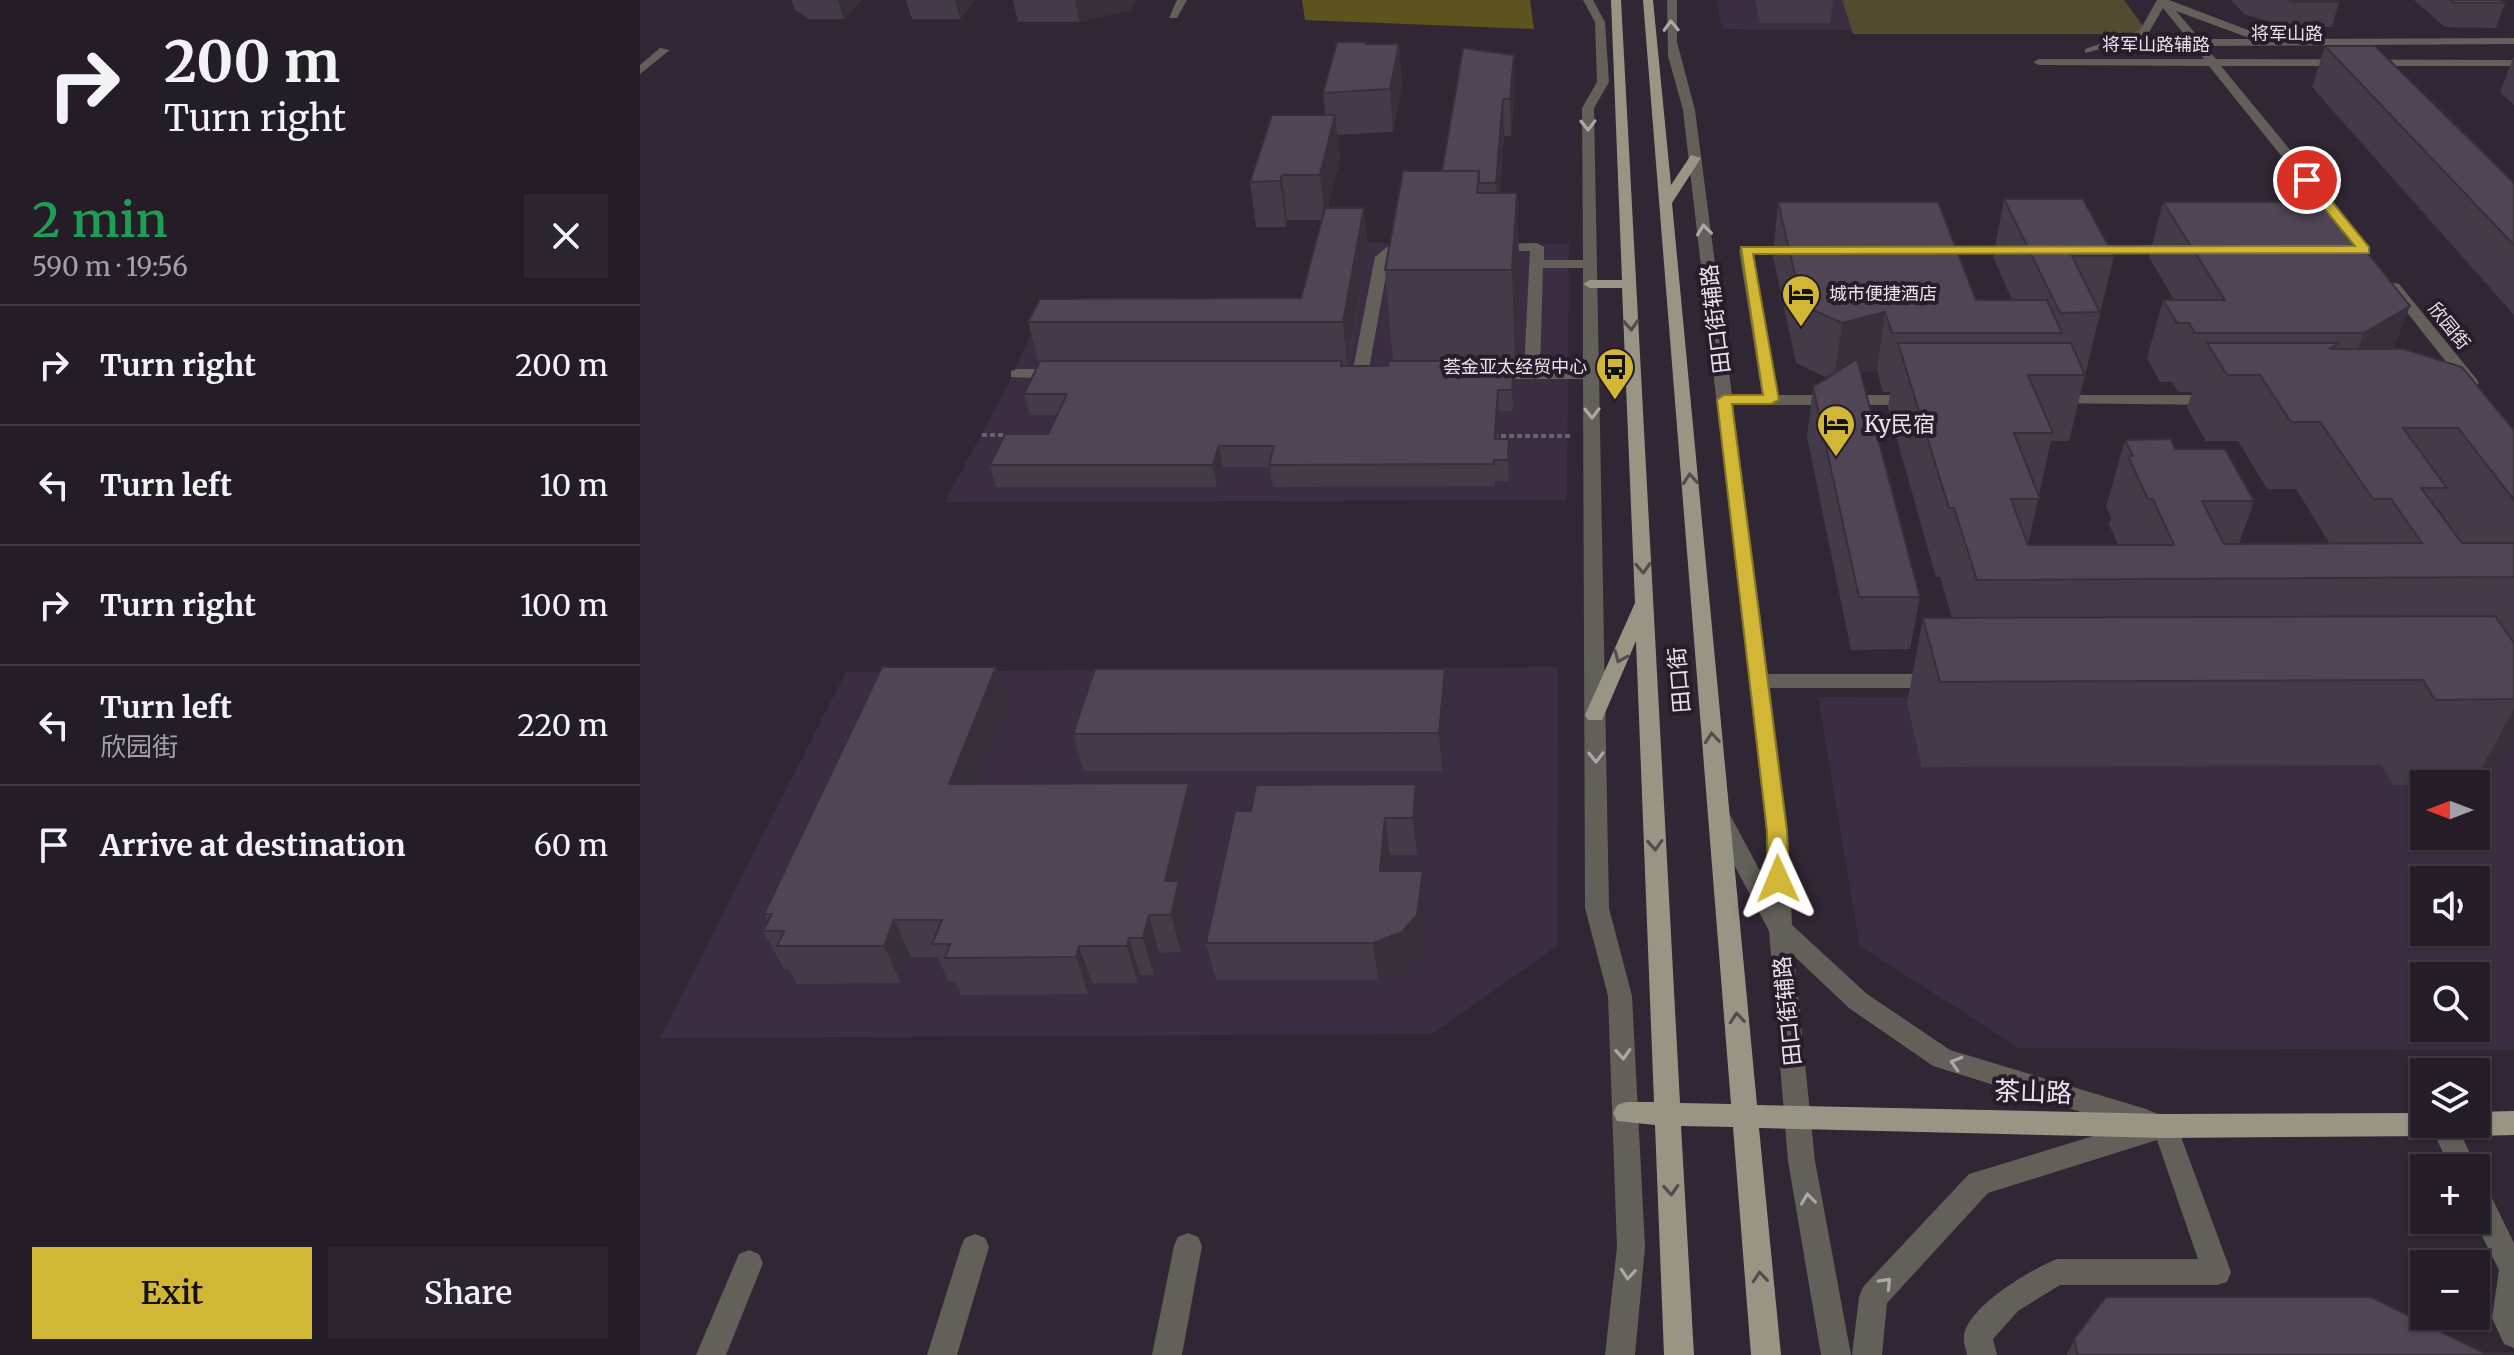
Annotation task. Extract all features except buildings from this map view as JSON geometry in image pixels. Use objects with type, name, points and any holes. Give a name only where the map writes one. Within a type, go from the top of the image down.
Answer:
[{"type":"main road","name":"田口街","points":[[1616,0],[1679,1355]]},
{"type":"main road","name":"田口街","points":[[1648,0],[1766,1355]]},
{"type":"main road","points":[[1665,204],[1695,158]]},
{"type":"main road","points":[[1590,284],[1630,284]]},
{"type":"main road","points":[[1595,715],[1644,599]]},
{"type":"main road","name":"茶山路","points":[[1626,1113],[2165,1126],[2410,1124]]},
{"type":"main road","points":[[2490,1124],[2514,1123]]},
{"type":"street","points":[[1173,16],[1182,0]]},
{"type":"street","points":[[1588,0],[1600,22],[1603,82],[1588,108],[1597,908],[1620,996],[1631,1247],[1620,1355]]},
{"type":"street","name":"田口街辅路","points":[[1672,0],[1669,21],[1676,72],[1689,110],[1777,831],[1779,927],[1798,1115],[1818,1276],[1836,1355]]},
{"type":"street","points":[[2162,0],[2240,33],[2291,41]]},
{"type":"street","points":[[2089,51],[2144,32],[2162,0]]},
{"type":"street","points":[[2162,0],[2355,238]]},
{"type":"street","name":"将军山路辅路","points":[[2039,62],[2204,52],[2291,41],[2514,41]]},
{"type":"street","points":[[2401,41],[2478,52]]},
{"type":"street","name":"将军山路辅路","points":[[2119,43],[2204,52],[2514,63]]},
{"type":"street","points":[[640,71],[664,50]]},
{"type":"street","name":"将军山路","points":[[2204,52],[2514,52]]},
{"type":"street","points":[[1360,374],[1382,257],[1392,250],[1422,247]]},
{"type":"street","points":[[1479,247],[1537,247],[1532,374]]},
{"type":"street","points":[[1771,400],[1746,250],[1809,250]]},
{"type":"street","points":[[1920,250],[2030,250]]},
{"type":"street","points":[[2078,250],[2188,250]]},
{"type":"street","points":[[1537,264],[1590,264]]},
{"type":"street","name":"欣园街","points":[[2384,275],[2477,400]]},
{"type":"street","points":[[1017,374],[1079,374]]},
{"type":"street","points":[[1470,374],[1591,374]]},
{"type":"street","points":[[1724,400],[1926,400]]},
{"type":"street","points":[[2035,400],[2237,400]]},
{"type":"street","points":[[1759,681],[1948,680]]},
{"type":"street","points":[[1719,816],[1779,927],[1858,1001],[1942,1058],[2165,1126]]},
{"type":"street","points":[[1867,1355],[1873,1297],[1979,1183],[2165,1126]]},
{"type":"street","points":[[1982,1355],[1978,1335],[2008,1301],[2057,1272],[2217,1272],[2165,1126]]},
{"type":"street","points":[[2490,1224],[2513,1272],[2507,1318],[2514,1334]]},
{"type":"street","points":[[1167,1355],[1188,1246]]},
{"type":"street","points":[[942,1355],[975,1247]]},
{"type":"street","points":[[711,1355],[749,1263]]},
{"type":"path","points":[[982,435],[1012,435]]},
{"type":"path","points":[[1492,436],[1592,436]]},
{"type":"shaded area","points":[[1302,0],[1530,0],[1534,29],[1305,20]]},
{"type":"shaded area","points":[[1717,0],[1842,0],[1852,30],[1722,29]]},
{"type":"shaded area","points":[[1842,0],[2124,0],[2149,34],[1853,34]]},
{"type":"shaded area","name":"荟金亚太经贸中心","points":[[1321,243],[1569,244],[1567,500],[945,502],[1010,381],[1030,335],[1297,335]]},
{"type":"shaded area","points":[[1558,667],[1557,946],[1432,1034],[660,1038],[846,672]]},
{"type":"shaded area","points":[[2514,694],[2514,1050],[2019,1048],[1860,946],[1818,697]]},
{"type":"place","name":"城市便捷酒店","points":[[1801,328]]},
{"type":"place","name":"荟金亚太经贸中心","points":[[1615,401]]},
{"type":"place","name":"Ky民宿","points":[[1836,458]]},
{"type":"route","points":[[1778,879],[1777,831],[1724,400],[1771,400],[1746,250],[2364,250],[2307,180]]}]
